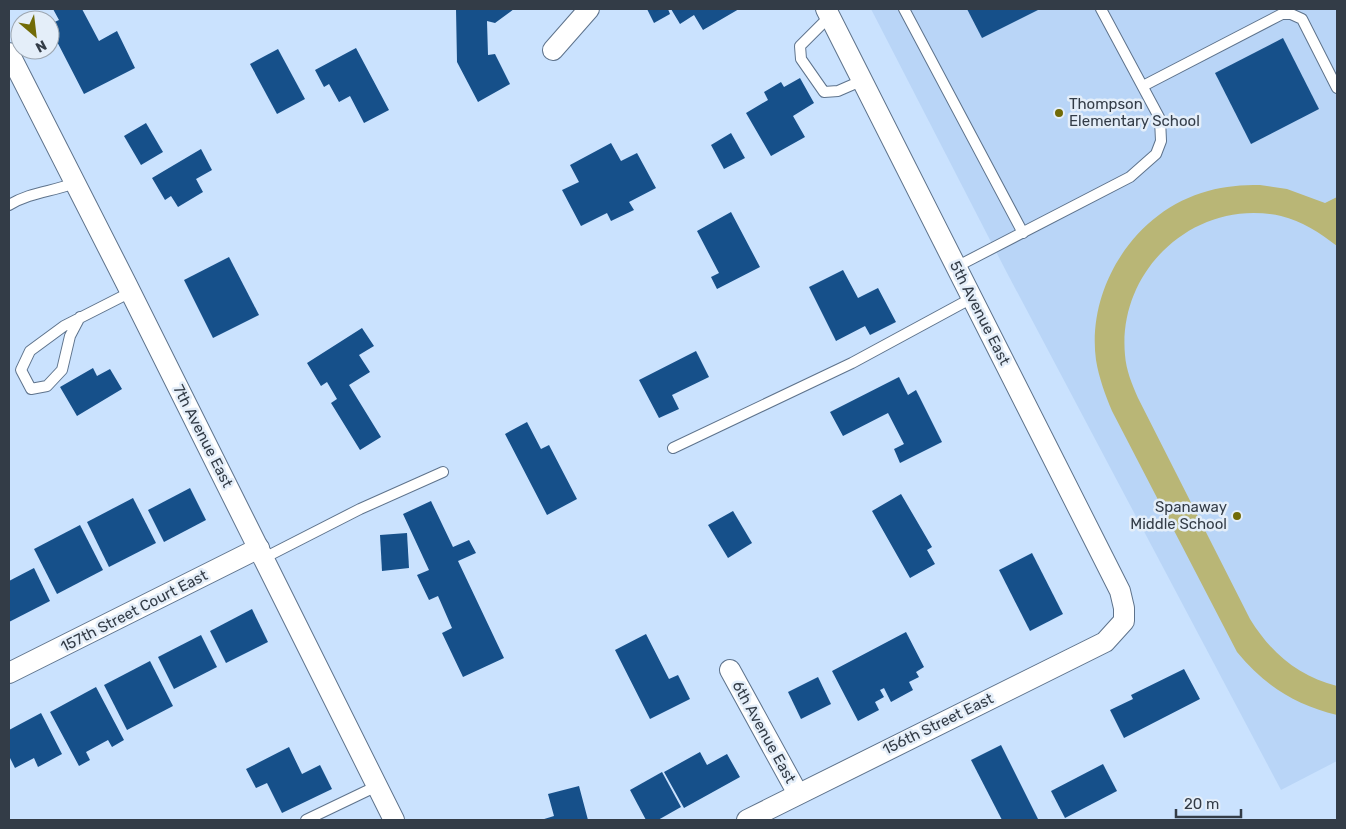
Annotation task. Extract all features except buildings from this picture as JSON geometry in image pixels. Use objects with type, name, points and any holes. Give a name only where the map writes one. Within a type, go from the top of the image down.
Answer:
[{"type":"street","points":[[553,50],[589,9]]},
{"type":"street","name":"5th Avenue East","points":[[828,13],[1120,591],[1124,608],[1124,621]]},
{"type":"street","name":"7th Avenue East","points":[[9,53],[131,292],[394,820]]},
{"type":"street","name":"157th Street Court East","points":[[9,673],[261,553]]},
{"type":"street","name":"156th Street East","points":[[747,820],[1105,642],[1124,621]]},
{"type":"street","name":"6th Avenue East","points":[[730,670],[798,794]]},
{"type":"lane","points":[[904,9],[1023,232]]},
{"type":"lane","points":[[956,266],[1130,177],[1156,154],[1161,141],[1160,119],[1102,9]]},
{"type":"lane","points":[[828,13],[800,46],[802,59],[824,92],[838,91],[861,81]]},
{"type":"lane","points":[[1142,86],[1282,14],[1291,14],[1302,19],[1337,88]]},
{"type":"lane","points":[[9,205],[28,194],[56,190],[75,183]]},
{"type":"lane","points":[[80,318],[70,336],[62,370],[48,386],[31,389],[21,370],[30,351],[64,326],[131,292]]},
{"type":"lane","points":[[673,448],[852,362],[972,298]]},
{"type":"lane","points":[[261,553],[443,472]]},
{"type":"lane","points":[[306,820],[377,786]]},
{"type":"shaded area","name":"Spanaway Middle School","points":[[871,9],[1337,9],[1337,761],[1281,790],[1006,271]]},
{"type":"shaded area","points":[[1260,185],[1287,189],[1325,203],[1337,197],[1337,246],[1310,228],[1281,216],[1250,213],[1220,218],[1192,229],[1168,246],[1148,268],[1134,294],[1126,324],[1125,355],[1130,377],[1138,398],[1250,619],[1276,653],[1310,676],[1337,686],[1337,715],[1294,700],[1259,675],[1237,652],[1112,411],[1096,360],[1095,333],[1099,305],[1108,279],[1121,255],[1138,234],[1159,215],[1182,201],[1221,188]]},
{"type":"place","name":"Thompson Elementary School","points":[[1059,113]]},
{"type":"place","name":"Spanaway Middle School","points":[[1237,516]]}]
